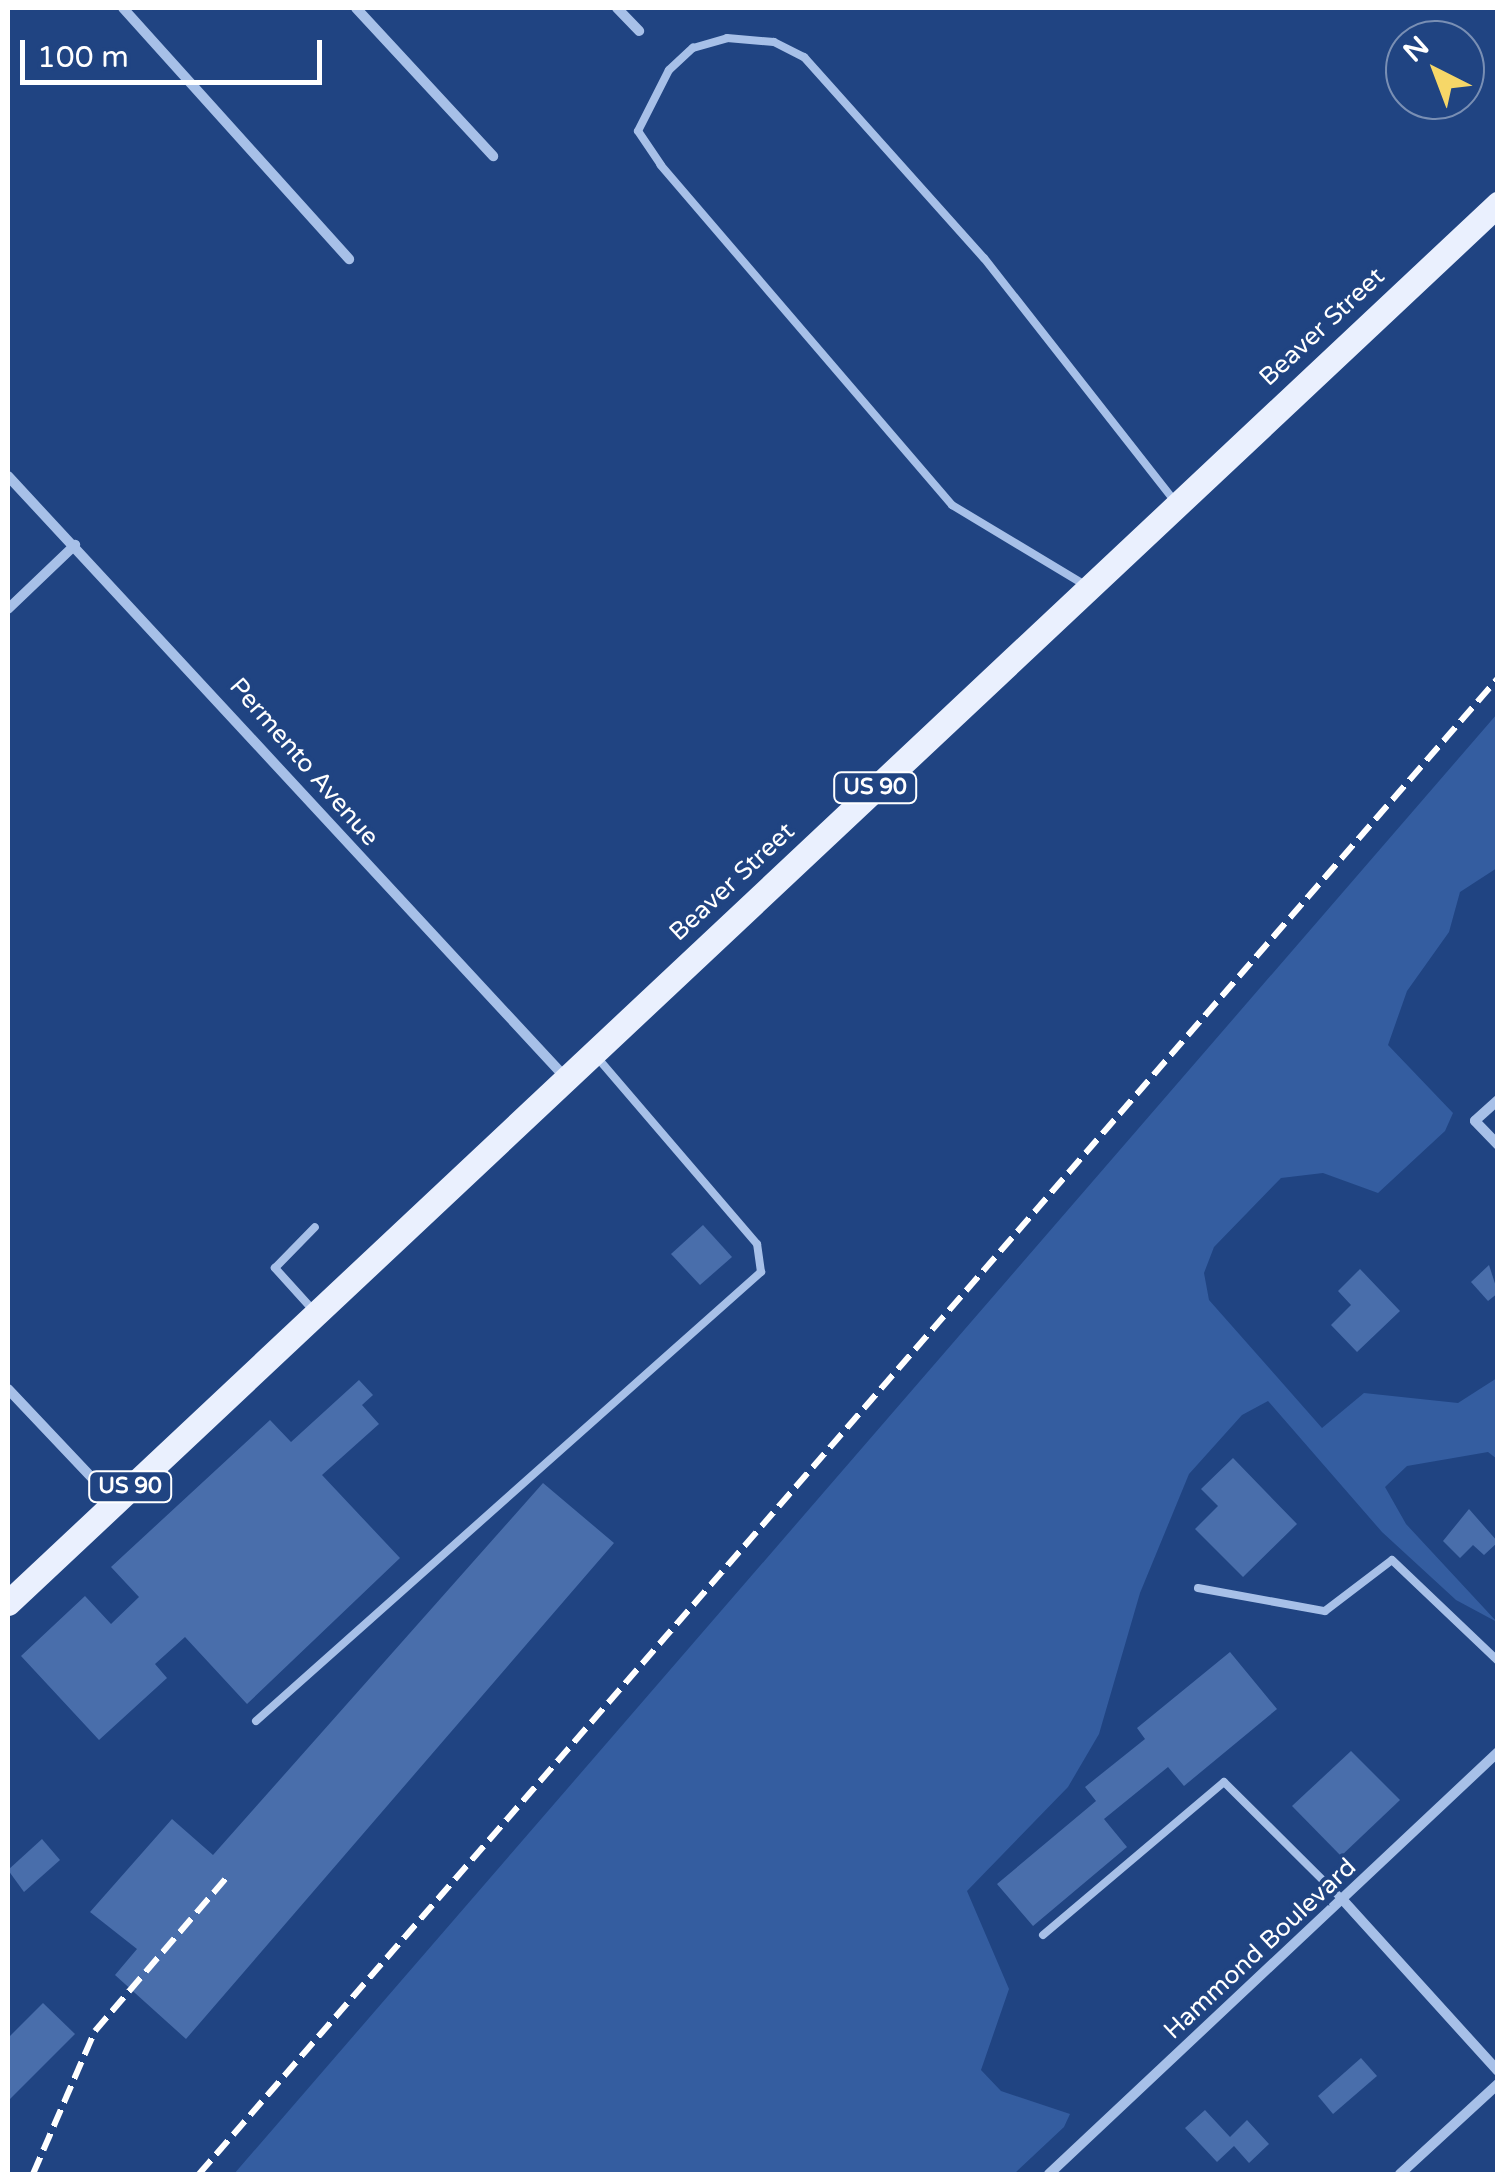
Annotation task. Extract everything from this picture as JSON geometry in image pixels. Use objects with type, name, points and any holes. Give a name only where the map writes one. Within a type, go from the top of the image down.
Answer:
[{"type":"main road","name":"Beaver Street","points":[[8,1603],[1498,204]]},
{"type":"street","points":[[123,8],[349,259]]},
{"type":"street","points":[[356,8],[492,156]]},
{"type":"street","points":[[617,8],[638,31]]},
{"type":"street","name":"Permento Avenue","points":[[8,476],[566,1078]]},
{"type":"street","points":[[8,609],[76,545]]},
{"type":"street","points":[[1498,1100],[1475,1121],[1498,1146]]},
{"type":"street","points":[[8,1389],[115,1502]]},
{"type":"street","name":"Hammond Boulevard","points":[[1049,2174],[1498,1752]]},
{"type":"street","points":[[1342,1900],[1498,2071]]},
{"type":"street","points":[[1400,2174],[1498,2084]]},
{"type":"lane","points":[[1089,588],[952,505],[661,165],[638,131],[670,70],[727,38],[774,42],[804,58],[984,258],[1178,504]]},
{"type":"lane","points":[[256,1722],[761,1272],[757,1244],[593,1053]]},
{"type":"lane","points":[[315,1227],[274,1268],[316,1313]]},
{"type":"lane","points":[[1198,1588],[1325,1612],[1392,1560],[1498,1661]]},
{"type":"lane","points":[[1043,1935],[1224,1782],[1342,1900]]},
{"type":"shaded area","points":[[1497,714],[1497,868],[1460,892],[1449,932],[1407,991],[1388,1045],[1453,1113],[1445,1131],[1378,1193],[1323,1173],[1281,1178],[1214,1247],[1204,1273],[1209,1300],[1322,1428],[1364,1393],[1458,1403],[1497,1378],[1497,1459],[1488,1452],[1407,1466],[1385,1487],[1406,1524],[1497,1622],[1456,1600],[1382,1532],[1268,1401],[1242,1415],[1189,1474],[1140,1593],[1099,1734],[1068,1787],[967,1891],[1009,1989],[981,2070],[1001,2091],[1070,2114],[1064,2127],[1014,2174],[234,2174]]},
{"type":"building","points":[[703,1225],[732,1257],[700,1285],[671,1254]]},
{"type":"building","points":[[1489,1265],[1498,1293],[1488,1301],[1471,1282]]},
{"type":"building","points":[[1360,1269],[1400,1311],[1357,1352],[1331,1325],[1351,1305],[1338,1291]]},
{"type":"building","points":[[359,1380],[373,1395],[362,1405],[379,1424],[322,1475],[400,1558],[247,1704],[185,1637],[155,1664],[167,1678],[99,1740],[21,1656],[85,1596],[111,1624],[139,1597],[111,1567],[270,1420],[291,1442]]},
{"type":"building","points":[[1233,1458],[1297,1524],[1243,1577],[1195,1529],[1218,1506],[1201,1489]]},
{"type":"building","points":[[543,1483],[614,1543],[186,2039],[115,1975],[137,1949],[90,1912],[172,1819],[213,1855]]},
{"type":"building","points":[[1469,1509],[1498,1542],[1484,1555],[1473,1545],[1460,1558],[1443,1541]]},
{"type":"building","points":[[1230,1652],[1277,1709],[1184,1786],[1168,1767],[1104,1819],[1127,1847],[1033,1926],[997,1884],[1096,1801],[1085,1787],[1145,1739],[1137,1728]]},
{"type":"building","points":[[1351,1751],[1400,1800],[1341,1856],[1292,1806]]},
{"type":"building","points":[[42,1839],[60,1860],[24,1892],[8,1870]]},
{"type":"building","points":[[43,2003],[75,2034],[8,2101],[8,2038]]},
{"type":"building","points":[[1361,2058],[1377,2076],[1333,2114],[1318,2096]]},
{"type":"building","points":[[1205,2110],[1230,2137],[1247,2120],[1269,2144],[1249,2163],[1234,2146],[1217,2162],[1185,2128]]},
{"type":"railway","points":[[199,2174],[1498,678]]},
{"type":"railway","points":[[33,2174],[95,2031],[226,1878]]}]
